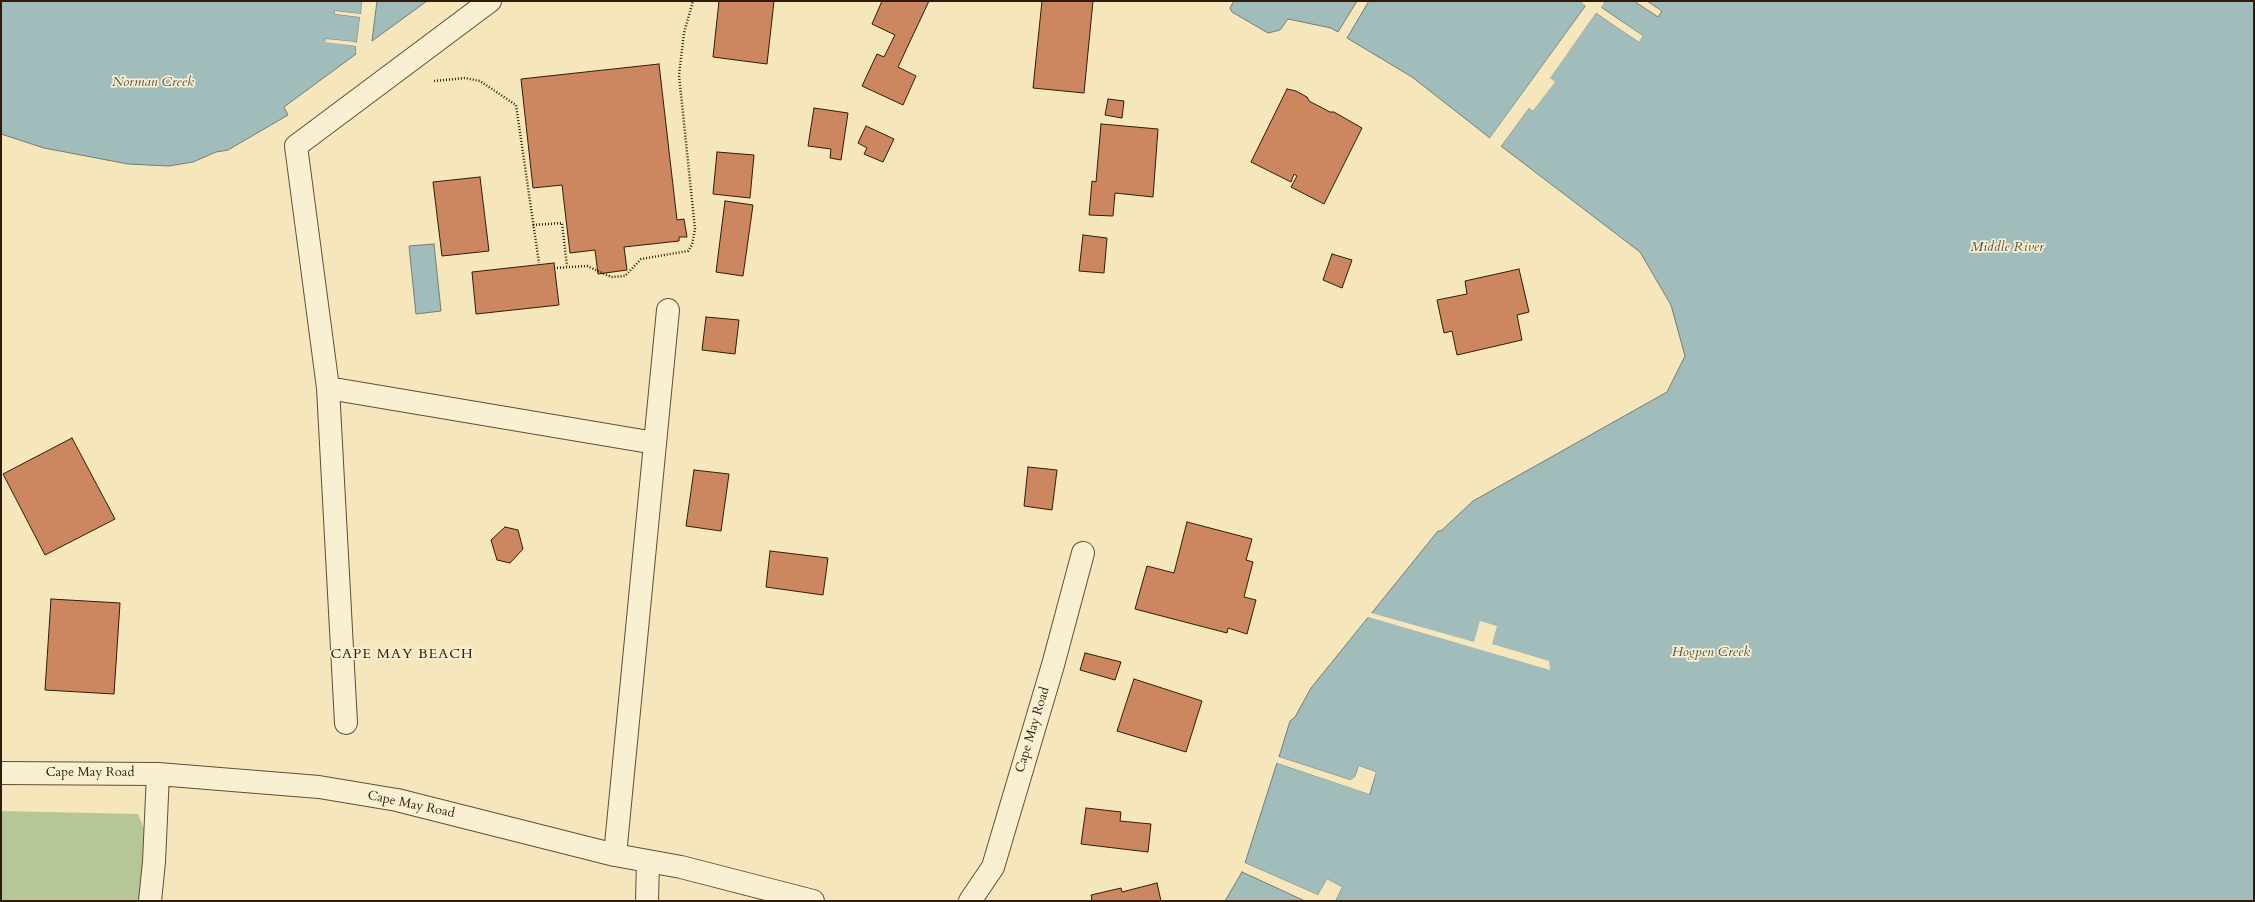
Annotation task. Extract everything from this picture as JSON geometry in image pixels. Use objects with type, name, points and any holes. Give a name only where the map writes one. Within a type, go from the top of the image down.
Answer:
[{"type":"street","points":[[346,723],[328,388],[296,146],[490,1]]},
{"type":"street","points":[[615,855],[668,310]]},
{"type":"street","points":[[328,388],[655,443]]},
{"type":"street","name":"Cape May Road","points":[[970,901],[993,867],[1053,665],[1083,553]]},
{"type":"street","name":"Cape May Road","points":[[1,773],[158,774],[319,787],[396,800],[615,855],[681,867],[813,901]]},
{"type":"street","points":[[150,901],[154,862],[158,774]]},
{"type":"street","points":[[647,901],[648,861]]},
{"type":"path","points":[[554,268],[567,266],[587,266],[611,277],[625,276],[641,259],[688,251],[692,245],[695,229],[679,75],[684,34],[692,1]]},
{"type":"path","points":[[427,82],[465,78],[480,81],[516,105],[539,263]]},
{"type":"path","points":[[533,225],[562,223],[567,266]]},
{"type":"green space","points":[[1,811],[138,814],[151,845],[147,901],[1,901]]},
{"type":"water","name":"Norman Creek","points":[[1,1],[362,1],[361,14],[335,11],[335,14],[360,17],[357,42],[326,39],[325,41],[356,46],[356,54],[284,107],[288,115],[228,150],[216,152],[193,162],[169,166],[128,164],[44,148],[1,134]]},
{"type":"water","points":[[377,1],[427,1],[372,41]]},
{"type":"water","points":[[1234,1],[1357,1],[1338,32],[1331,28],[1288,19],[1280,30],[1268,33],[1232,12],[1230,8]]},
{"type":"water","points":[[1369,1],[1580,1],[1586,5],[1490,138],[1412,77],[1347,38]]},
{"type":"water","points":[[1605,1],[1634,1],[1658,17],[1662,11],[1647,1],[2254,1],[2254,901],[1335,901],[1342,887],[1327,879],[1318,895],[1245,863],[1277,763],[1370,794],[1376,772],[1359,766],[1355,777],[1350,780],[1279,757],[1290,721],[1295,717],[1311,688],[1438,531],[1441,531],[1473,501],[1667,392],[1685,356],[1671,305],[1640,252],[1501,146],[1529,108],[1533,111],[1554,82],[1549,78],[1596,13],[1639,42],[1643,36],[1601,7]]},
{"type":"water","points":[[434,244],[441,311],[416,314],[409,246]]},
{"type":"water","points":[[1242,872],[1305,901],[1225,901]]},
{"type":"pier","points":[[362,1],[364,1],[359,42],[347,43],[358,45],[358,52],[356,54],[356,46],[325,42],[326,39],[357,42],[360,17],[335,14],[335,11],[361,14]]},
{"type":"pier","points":[[1580,1],[1583,1],[1588,6],[1492,139],[1490,138],[1586,6]]},
{"type":"pier","points":[[1603,1],[1605,1],[1601,8],[1643,36],[1639,42],[1596,13],[1550,78],[1555,82],[1533,111],[1529,108],[1501,146],[1500,145],[1527,106],[1533,108],[1552,82],[1548,77],[1595,12],[1638,39],[1640,36],[1599,9]]},
{"type":"pier","points":[[1368,612],[1474,642],[1480,621],[1497,626],[1492,644],[1549,661],[1550,670],[1365,616]]},
{"type":"pier","points":[[1279,757],[1350,780],[1355,777],[1359,766],[1376,772],[1369,794],[1277,763],[1278,762],[1368,791],[1374,773],[1360,769],[1357,779],[1349,782],[1278,759]]},
{"type":"pier","points":[[1245,863],[1318,895],[1327,879],[1342,887],[1335,901],[1333,901],[1340,888],[1328,881],[1318,897],[1245,865]]},
{"type":"building","points":[[719,1],[774,1],[767,64],[713,57]]},
{"type":"building","points":[[882,1],[929,1],[898,67],[916,76],[903,105],[862,86],[877,54],[884,57],[895,35],[872,24]]},
{"type":"building","points":[[1042,1],[1093,1],[1084,93],[1033,88]]},
{"type":"building","points":[[659,64],[677,220],[684,219],[687,237],[679,237],[679,241],[624,247],[627,270],[598,274],[595,250],[570,253],[562,185],[533,188],[521,79]]},
{"type":"building","points":[[1287,89],[1296,91],[1307,97],[1309,101],[1330,112],[1334,112],[1362,128],[1324,204],[1291,187],[1297,176],[1294,174],[1291,182],[1251,162]]},
{"type":"building","points":[[1108,99],[1124,101],[1122,118],[1105,115]]},
{"type":"building","points":[[814,108],[848,113],[841,160],[830,158],[831,149],[808,146]]},
{"type":"building","points":[[1101,124],[1158,129],[1153,197],[1115,193],[1113,216],[1089,215],[1092,181],[1096,182]]},
{"type":"building","points":[[866,126],[894,139],[883,162],[864,154],[867,148],[858,143]]},
{"type":"building","points":[[717,152],[754,155],[750,198],[713,194]]},
{"type":"building","points":[[480,177],[489,251],[442,256],[433,182]]},
{"type":"building","points":[[725,201],[753,205],[743,276],[716,272]]},
{"type":"building","points":[[1083,235],[1107,238],[1104,273],[1079,271]]},
{"type":"building","points":[[1332,254],[1352,260],[1342,288],[1323,280]]},
{"type":"building","points":[[554,263],[559,305],[476,314],[472,272]]},
{"type":"building","points":[[1519,269],[1529,312],[1517,315],[1522,340],[1457,355],[1452,331],[1444,333],[1437,300],[1467,294],[1465,281]]},
{"type":"building","points":[[706,317],[739,320],[735,354],[702,350]]},
{"type":"building","points":[[72,438],[115,519],[45,555],[3,474]]},
{"type":"building","points":[[1028,467],[1057,470],[1052,510],[1024,506]]},
{"type":"building","points":[[694,470],[729,474],[721,531],[686,526]]},
{"type":"building","points":[[1187,522],[1252,539],[1246,560],[1253,562],[1244,597],[1256,600],[1247,634],[1228,628],[1227,633],[1135,609],[1147,566],[1174,573]]},
{"type":"building","points":[[505,527],[518,530],[523,549],[510,563],[497,560],[491,540]]},
{"type":"building","points":[[770,551],[828,558],[823,595],[766,587]]},
{"type":"building","points":[[51,599],[120,603],[114,694],[45,690]]},
{"type":"building","points":[[1085,653],[1121,662],[1115,680],[1080,670]]},
{"type":"building","points":[[1134,679],[1202,701],[1186,752],[1117,731]]},
{"type":"building","points":[[1086,808],[1121,812],[1120,821],[1151,824],[1148,852],[1081,844]]},
{"type":"building","points":[[1157,883],[1161,901],[1087,901],[1092,900],[1091,895],[1121,888],[1122,892]]},
{"type":"district","name":"CAPE MAY BEACH","points":[[402,655]]},
{"type":"water label","name":"Middle River","points":[[2007,248]]},
{"type":"water label","name":"Hogpen Creek","points":[[1711,653]]}]
